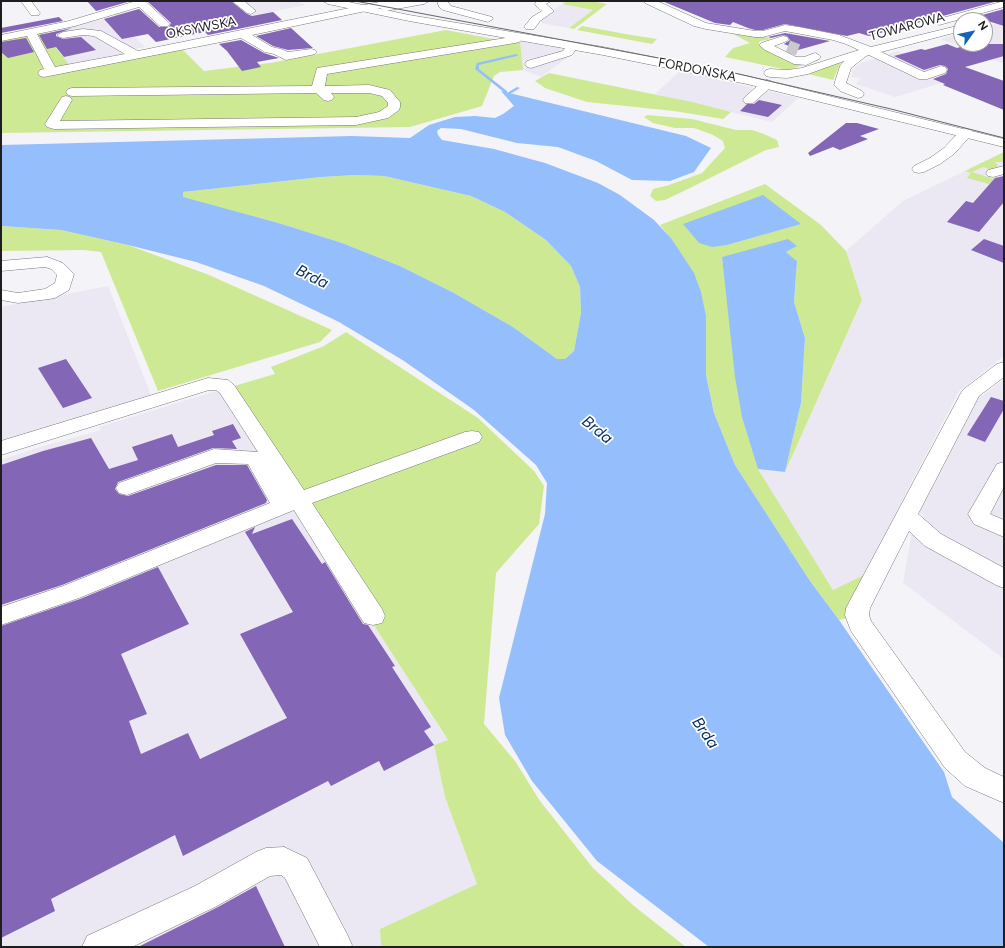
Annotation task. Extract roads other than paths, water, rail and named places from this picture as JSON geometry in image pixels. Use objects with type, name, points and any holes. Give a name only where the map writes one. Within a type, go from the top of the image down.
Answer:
[{"type":"main road","points":[[328,1],[363,9]]},
{"type":"main road","name":"FORDOŃSKA","points":[[400,2],[530,26],[768,79],[1004,143]]},
{"type":"main road","name":"FORDOŃSKA","points":[[363,9],[768,79],[811,83]]},
{"type":"main road","points":[[826,86],[862,95]]},
{"type":"main road","points":[[935,114],[1004,131]]},
{"type":"street","points":[[26,1],[35,16]]},
{"type":"street","points":[[238,1],[251,11]]},
{"type":"street","points":[[323,1],[328,7],[328,10],[324,14],[314,19],[324,26]]},
{"type":"street","name":"OKSYWSKA","points":[[32,36],[48,72],[136,55],[222,42],[243,34],[363,9],[394,8],[400,2],[424,1]]},
{"type":"street","points":[[442,1],[443,5],[447,8],[488,19]]},
{"type":"street","points":[[530,26],[549,11],[540,5],[540,3],[546,1]]},
{"type":"street","points":[[649,1],[698,24],[755,34],[788,28],[810,32],[835,37],[850,42],[866,53],[877,56],[923,76],[941,70]]},
{"type":"street","points":[[3,38],[71,24],[145,2],[169,23]]},
{"type":"street","points":[[897,34],[1004,4]]},
{"type":"street","points":[[59,16],[63,16],[71,24]]},
{"type":"street","points":[[928,37],[937,28],[938,22]]},
{"type":"street","points":[[718,28],[736,23]]},
{"type":"street","name":"TOWAROWA","points":[[768,79],[796,73],[843,58],[953,30]]},
{"type":"street","points":[[57,36],[83,32],[97,33],[136,55]]},
{"type":"street","points":[[790,45],[810,32]]},
{"type":"street","points":[[243,34],[259,45],[269,50],[277,51],[286,56],[311,52]]},
{"type":"street","points":[[318,88],[321,71],[336,68],[358,68],[372,63],[515,40],[520,36]]},
{"type":"street","points":[[815,57],[790,45],[765,45],[794,60],[806,61],[815,57],[822,57],[834,53],[841,45],[850,42]]},
{"type":"street","points":[[531,64],[568,53],[572,46]]},
{"type":"street","name":"TOWAROWA","points":[[862,95],[844,88],[840,85],[840,83],[846,66],[866,53]]},
{"type":"street","points":[[84,74],[92,64]]},
{"type":"street","points":[[749,100],[768,79]]},
{"type":"street","points":[[318,88],[330,98]]},
{"type":"street","points":[[294,122],[316,110],[348,100],[369,89],[386,93],[394,102],[394,107],[383,115],[368,120],[294,122],[52,124],[69,96],[318,88],[348,100]]},
{"type":"street","points":[[316,110],[191,106],[330,98],[348,100]]},
{"type":"street","points":[[919,169],[935,161],[966,133]]},
{"type":"street","points":[[1,266],[47,262],[57,266],[66,274],[63,286],[49,294],[18,298],[1,295]]},
{"type":"street","points":[[1004,368],[971,393],[858,608],[857,615],[860,624],[955,760],[975,777],[1004,790]]},
{"type":"street","points":[[1,448],[208,384],[221,384],[227,389],[291,503]]},
{"type":"street","points":[[1,616],[78,589],[291,503],[472,437]]},
{"type":"street","points":[[127,488],[214,456],[254,458],[291,503],[373,616]]},
{"type":"street","points":[[1004,469],[979,514],[982,519],[1004,529]]},
{"type":"street","points":[[906,516],[933,540],[1004,579]]},
{"type":"street","points":[[98,947],[206,896],[266,862],[284,861],[296,868],[336,945]]},
{"type":"water","name":"Brda","points":[[501,91],[686,136],[711,148],[694,172],[670,181],[632,180],[596,161],[558,147],[517,143],[461,129],[441,128],[437,131],[442,140],[494,149],[545,163],[598,183],[620,195],[654,220],[671,238],[694,273],[701,292],[706,316],[706,375],[714,413],[735,465],[810,581],[839,620],[944,772],[952,797],[1004,843],[1004,947],[709,947],[597,861],[532,781],[505,735],[499,698],[545,514],[547,483],[536,465],[474,410],[404,361],[339,322],[264,286],[196,262],[128,245],[61,230],[1,226],[1,145],[352,136],[410,138],[429,125],[455,117],[475,116],[495,118],[514,106]],"holes":[[[356,175],[384,176],[471,196],[505,212],[546,240],[571,266],[580,287],[581,313],[574,351],[565,359],[557,359],[513,327],[454,293],[400,266],[342,243],[282,224],[183,197],[183,192],[321,177]]]},
{"type":"water","points":[[763,195],[801,224],[727,245],[712,247],[699,243],[683,224]]},
{"type":"water","points":[[788,239],[797,246],[786,252],[797,261],[794,302],[805,338],[801,403],[785,472],[758,469],[742,417],[735,377],[722,257]]},
{"type":"waterway","points":[[506,92],[477,69],[478,64],[516,55]]},
{"type":"waterway","points":[[509,93],[518,88]]},
{"type":"tunnel","points":[[788,46],[798,50]]},
{"type":"tram line","points":[[355,1],[717,69],[891,109],[1004,138]]}]
